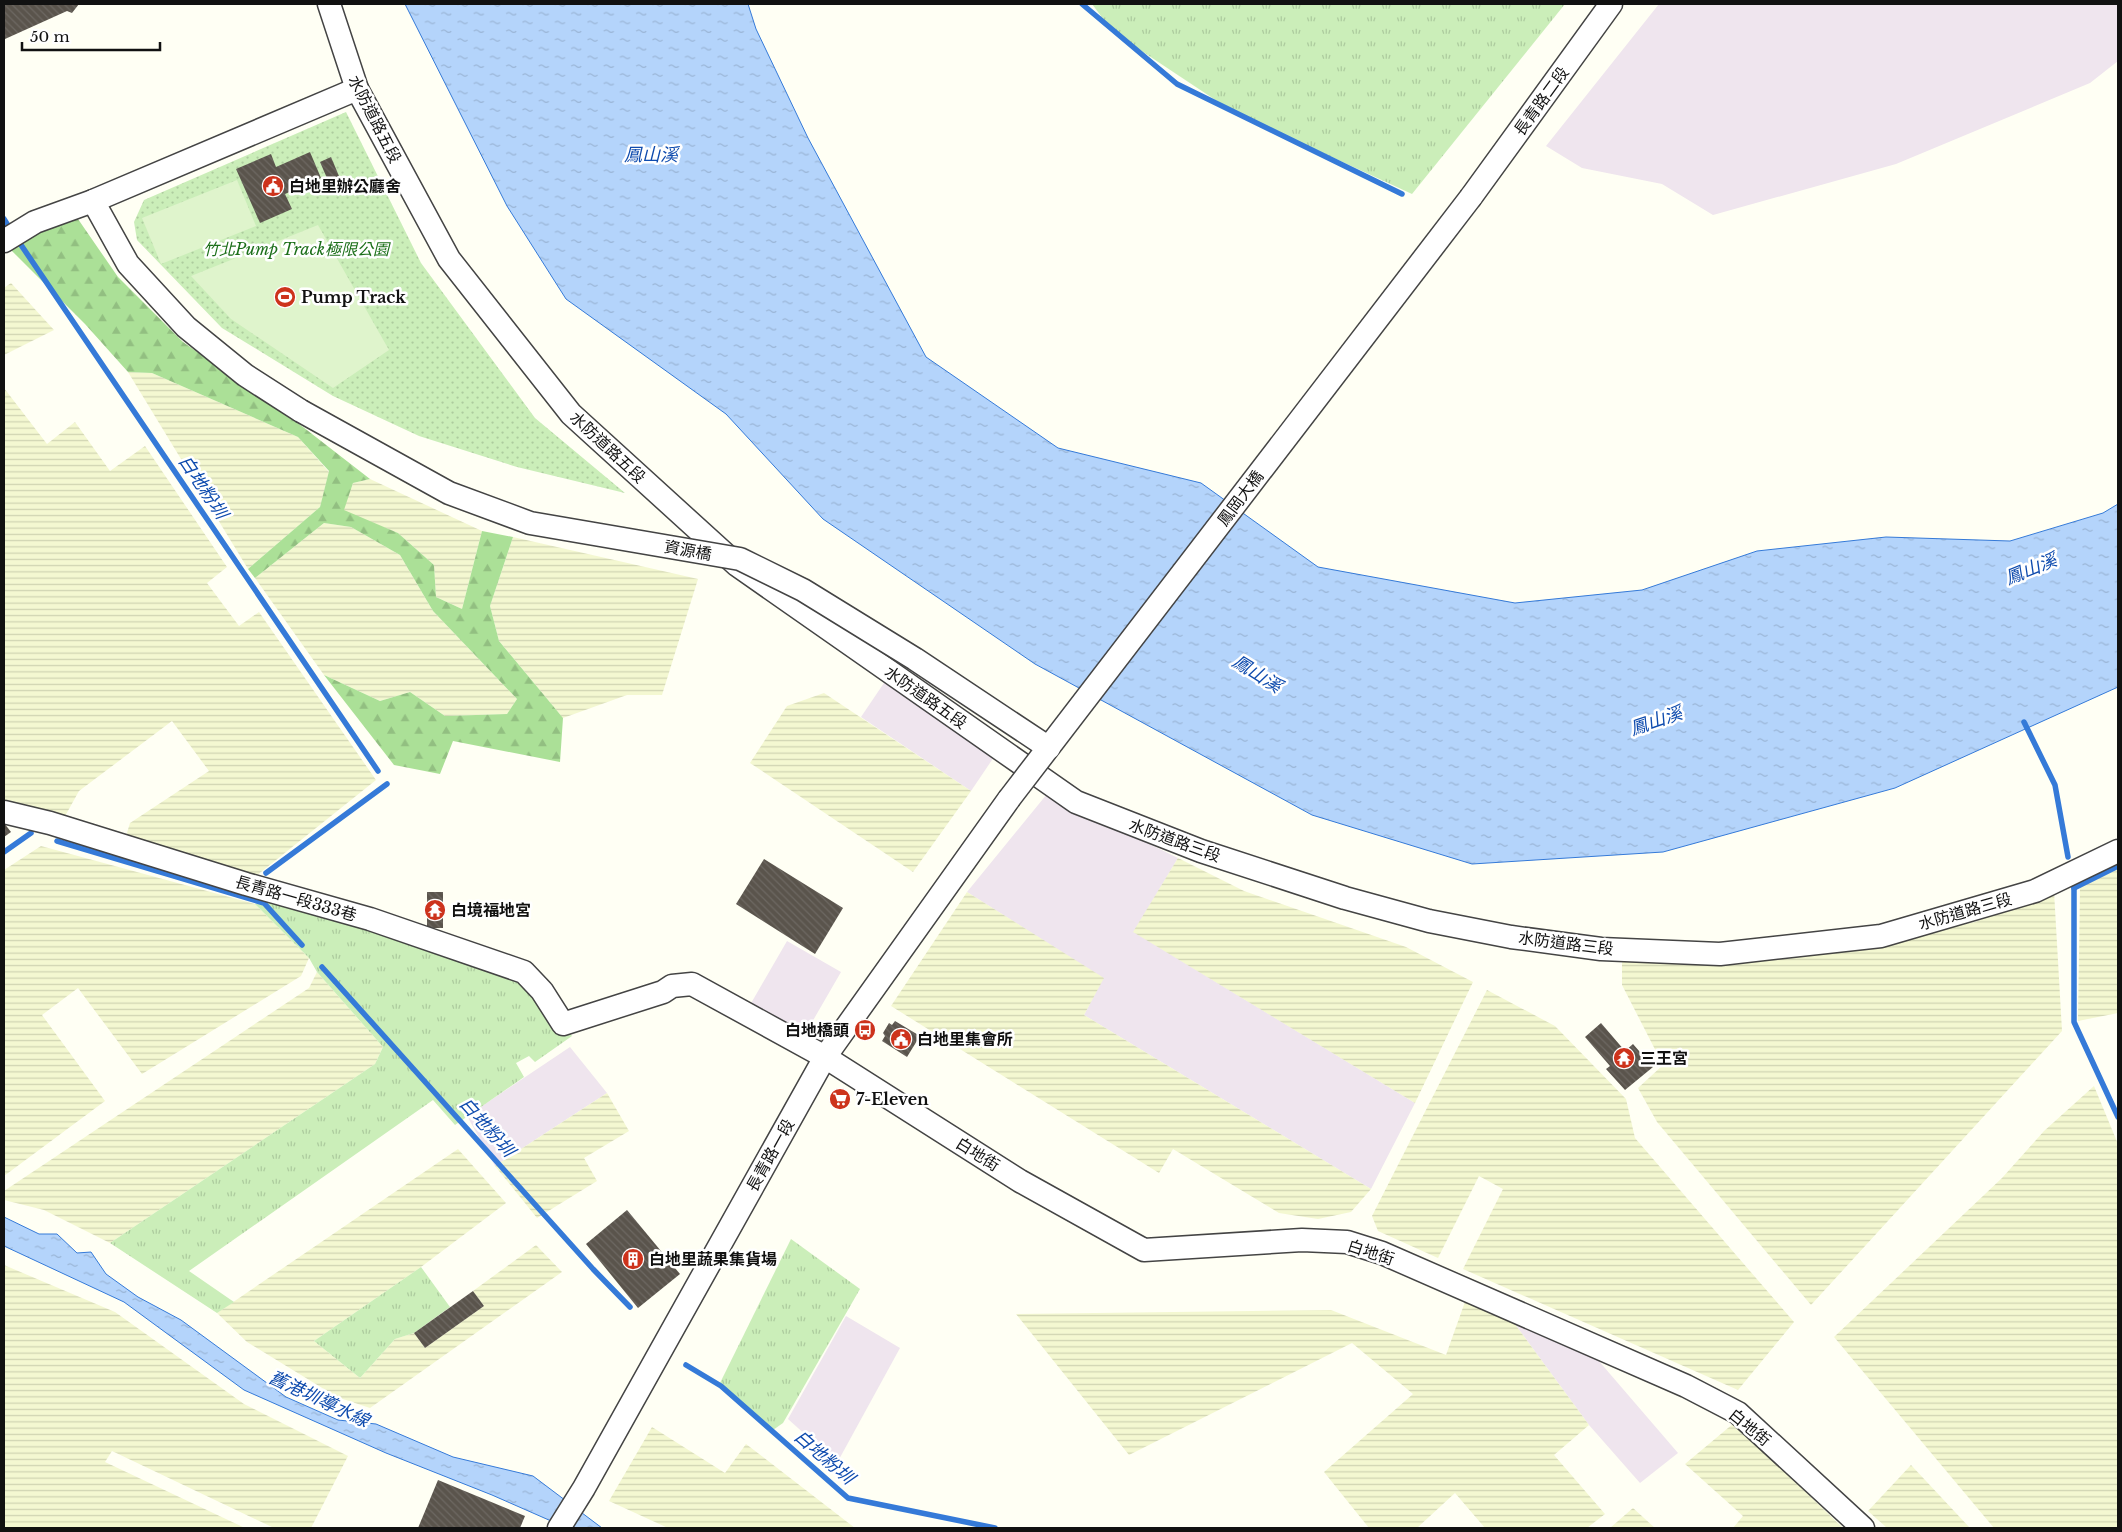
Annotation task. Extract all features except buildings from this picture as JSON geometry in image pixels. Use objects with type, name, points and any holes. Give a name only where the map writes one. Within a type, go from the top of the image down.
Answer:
[{"type":"street","name":"水防道路五段","points":[[330,4],[356,89],[450,258],[571,414],[737,565],[1028,769]]},
{"type":"street","name":"長青路二段","points":[[1471,197],[1611,4]]},
{"type":"street","points":[[4,241],[35,222],[93,201],[356,89]]},
{"type":"street","name":"鳳岡大橋","points":[[1009,799],[1471,197]]},
{"type":"street","name":"資源橋","points":[[93,201],[128,264],[186,327],[245,375],[301,411],[449,493],[530,522],[740,559],[803,590],[914,658],[1049,748]]},
{"type":"street","name":"水防道路三段","points":[[1028,769],[1076,802],[1201,851],[1345,898],[1438,922],[1511,937],[1601,950],[1720,954],[1881,936],[2035,891],[2118,851]]},
{"type":"street","name":"長青路一段","points":[[559,1528],[584,1488],[825,1057],[1009,799]]},
{"type":"street","name":"長青路一段333巷","points":[[4,812],[50,823],[246,884],[370,918],[524,972],[542,990],[563,1024]]},
{"type":"street","name":"白地街","points":[[563,1024],[663,992],[672,986],[692,984],[825,1057],[1020,1181],[1144,1250],[1302,1240],[1347,1242],[1382,1253],[1686,1386],[1738,1413],[1863,1528]]},
{"type":"shaded area","points":[[1659,4],[2118,4],[2118,61],[2090,83],[1896,164],[1713,215],[1662,184],[1582,168],[1546,146]]},
{"type":"shaded area","points":[[886,680],[996,754],[971,791],[861,717]]},
{"type":"shaded area","points":[[1047,794],[1178,858],[1134,932],[1415,1103],[1371,1189],[1084,1015],[1103,978],[967,892]]},
{"type":"shaded area","points":[[787,941],[841,972],[804,1036],[750,1005]]},
{"type":"shaded area","points":[[570,1047],[607,1093],[495,1166],[467,1116]]},
{"type":"shaded area","points":[[846,1316],[900,1348],[837,1463],[788,1419]]},
{"type":"shaded area","points":[[1509,1316],[1592,1353],[1678,1453],[1640,1483],[1589,1425]]},
{"type":"green space","points":[[1092,4],[1565,4],[1412,194],[1232,111],[1113,32]]},
{"type":"green space","name":"竹北Pump Track極限公園","points":[[346,112],[421,263],[535,418],[625,493],[517,467],[419,436],[333,396],[222,328],[137,240],[134,222],[144,200]]},
{"type":"green space","points":[[237,180],[256,226],[161,264],[142,218]]},
{"type":"green space","points":[[69,206],[118,277],[183,342],[303,427],[370,479],[353,483],[344,510],[398,533],[434,565],[436,597],[462,609],[482,531],[513,537],[490,606],[499,641],[563,718],[560,762],[453,741],[440,774],[394,765],[324,675],[380,701],[410,692],[445,716],[507,714],[517,699],[433,611],[400,555],[351,527],[324,523],[255,578],[248,569],[320,507],[329,471],[298,437],[152,373],[128,372],[85,324],[5,244]]},
{"type":"green space","name":"Pump Track","points":[[318,225],[389,350],[333,388],[231,319],[191,276]]},
{"type":"green space","points":[[11,283],[54,330],[4,355],[4,288]]},
{"type":"green space","points":[[128,372],[152,373],[298,437],[329,472],[320,507],[248,569]]},
{"type":"green space","points":[[4,388],[47,444],[75,422],[110,471],[145,446],[227,567],[207,583],[239,626],[259,612],[376,780],[256,876],[126,836],[130,823],[209,771],[172,721],[79,791],[64,818],[4,801]]},
{"type":"green space","points":[[370,479],[482,531],[462,609],[436,597],[434,565],[398,533],[343,511],[353,483]]},
{"type":"green space","points":[[324,523],[351,527],[400,555],[433,611],[517,699],[507,714],[445,716],[410,692],[380,701],[324,675],[255,578]]},
{"type":"green space","points":[[513,537],[698,579],[662,695],[627,695],[563,718],[499,641],[490,606]]},
{"type":"green space","points":[[824,693],[971,791],[913,872],[750,763],[787,706]]},
{"type":"green space","points":[[41,846],[255,904],[309,958],[301,976],[142,1074],[78,988],[42,1015],[105,1101],[4,1176],[4,870]]},
{"type":"green space","points":[[1178,858],[1244,891],[1406,947],[1473,982],[1415,1103],[1133,932]]},
{"type":"green space","points":[[2118,869],[2118,1013],[2078,1021],[2080,887]]},
{"type":"green space","points":[[2054,891],[2062,1031],[1811,1305],[1657,1122],[1638,1088],[1663,1065],[1622,985],[1622,962],[1738,960],[1867,945],[1975,922]]},
{"type":"green space","points":[[967,892],[1104,978],[1084,1015],[1371,1189],[1351,1212],[1318,1219],[1279,1213],[1173,1149],[1159,1173],[891,1006]]},
{"type":"green space","points":[[274,901],[533,983],[572,1036],[535,1062],[529,1056],[516,1063],[524,1077],[455,1125],[433,1100],[189,1271],[234,1302],[217,1313],[110,1243],[375,1064],[383,1047],[317,972],[309,958],[255,904]]},
{"type":"green space","points":[[317,972],[383,1047],[375,1064],[110,1243],[44,1210],[4,1200],[4,1191],[309,988]]},
{"type":"green space","points":[[1487,990],[1555,1026],[1626,1099],[1635,1138],[1794,1322],[1738,1390],[1463,1269],[1503,1189],[1479,1176],[1438,1258],[1378,1231],[1372,1216]]},
{"type":"green space","points":[[2094,1086],[2118,1144],[2118,1528],[1994,1528],[1834,1337],[2002,1178],[2044,1131]]},
{"type":"green space","points":[[607,1093],[629,1131],[584,1158],[597,1181],[537,1218],[495,1166]]},
{"type":"green space","points":[[458,1149],[506,1203],[421,1267],[314,1341],[360,1378],[395,1339],[414,1333],[425,1348],[484,1306],[473,1291],[536,1245],[562,1272],[370,1408],[337,1397],[247,1342],[217,1313]]},
{"type":"green space","points":[[791,1239],[860,1289],[783,1423],[773,1430],[720,1383]]},
{"type":"green space","points":[[4,1265],[115,1312],[244,1404],[348,1456],[311,1528],[274,1528],[112,1451],[105,1462],[245,1528],[4,1528]]},
{"type":"green space","points":[[421,1267],[450,1307],[414,1333],[395,1339],[360,1378],[314,1341]]},
{"type":"green space","points":[[1466,1299],[1509,1316],[1589,1425],[1554,1455],[1605,1514],[1587,1528],[1485,1528],[1455,1493],[1417,1528],[1369,1528],[1324,1472],[1413,1394],[1352,1343],[1129,1455],[1016,1314],[1331,1310],[1446,1355]]},
{"type":"green space","points":[[1734,1423],[1843,1528],[1733,1528],[1743,1516],[1685,1464]]},
{"type":"green space","points":[[652,1427],[725,1473],[746,1444],[855,1528],[668,1528],[609,1501]]},
{"type":"green space","points":[[1911,1465],[1970,1528],[1887,1528],[1868,1511]]},
{"type":"green space","points":[[1633,1508],[1655,1528],[1610,1528]]},
{"type":"water","name":"鳳山溪","points":[[405,4],[748,4],[756,29],[808,138],[926,357],[1058,448],[1201,483],[1318,567],[1515,603],[1642,590],[1757,551],[1886,537],[2010,541],[2103,513],[2118,504],[2118,687],[1895,788],[1663,852],[1472,864],[1312,815],[1035,664],[823,519],[726,414],[566,299],[507,206]]},
{"type":"water","points":[[4,1217],[39,1234],[57,1234],[77,1253],[91,1252],[106,1274],[138,1297],[181,1320],[286,1397],[338,1420],[376,1424],[453,1457],[533,1476],[602,1528],[567,1528],[492,1495],[386,1453],[244,1390],[124,1302],[4,1246]]},
{"type":"waterway","points":[[1082,4],[1177,84],[1402,194]]},
{"type":"waterway","name":"白地粉圳","points":[[4,219],[12,232]]},
{"type":"waterway","name":"白地粉圳","points":[[17,239],[378,771]]},
{"type":"waterway","points":[[2024,722],[2055,785],[2068,857]]},
{"type":"waterway","name":"白地粉圳","points":[[266,873],[387,784]]},
{"type":"waterway","name":"白地粉圳","points":[[4,852],[31,833]]},
{"type":"waterway","name":"白地粉圳","points":[[57,841],[264,903],[302,945]]},
{"type":"waterway","points":[[2074,888],[2118,866]]},
{"type":"waterway","points":[[2074,887],[2074,1022],[2118,1117]]},
{"type":"waterway","name":"白地粉圳","points":[[322,967],[593,1269],[630,1307]]},
{"type":"waterway","name":"白地粉圳","points":[[686,1365],[721,1386],[848,1498],[995,1528]]},
{"type":"place","name":"白地里辦公廳舍","points":[[273,186]]},
{"type":"place","name":"Pump Track","points":[[285,297]]},
{"type":"place","name":"白境福地宮","points":[[435,910]]},
{"type":"place","name":"白地橋頭","points":[[865,1030]]},
{"type":"place","name":"白地里集會所","points":[[901,1039]]},
{"type":"place","name":"三王宮","points":[[1624,1058]]},
{"type":"place","name":"7-Eleven","points":[[840,1099]]},
{"type":"place","name":"白地里蔬果集貨場","points":[[633,1259]]},
{"type":"water label","name":"舊港圳導水線","points":[[319,1399]]}]
